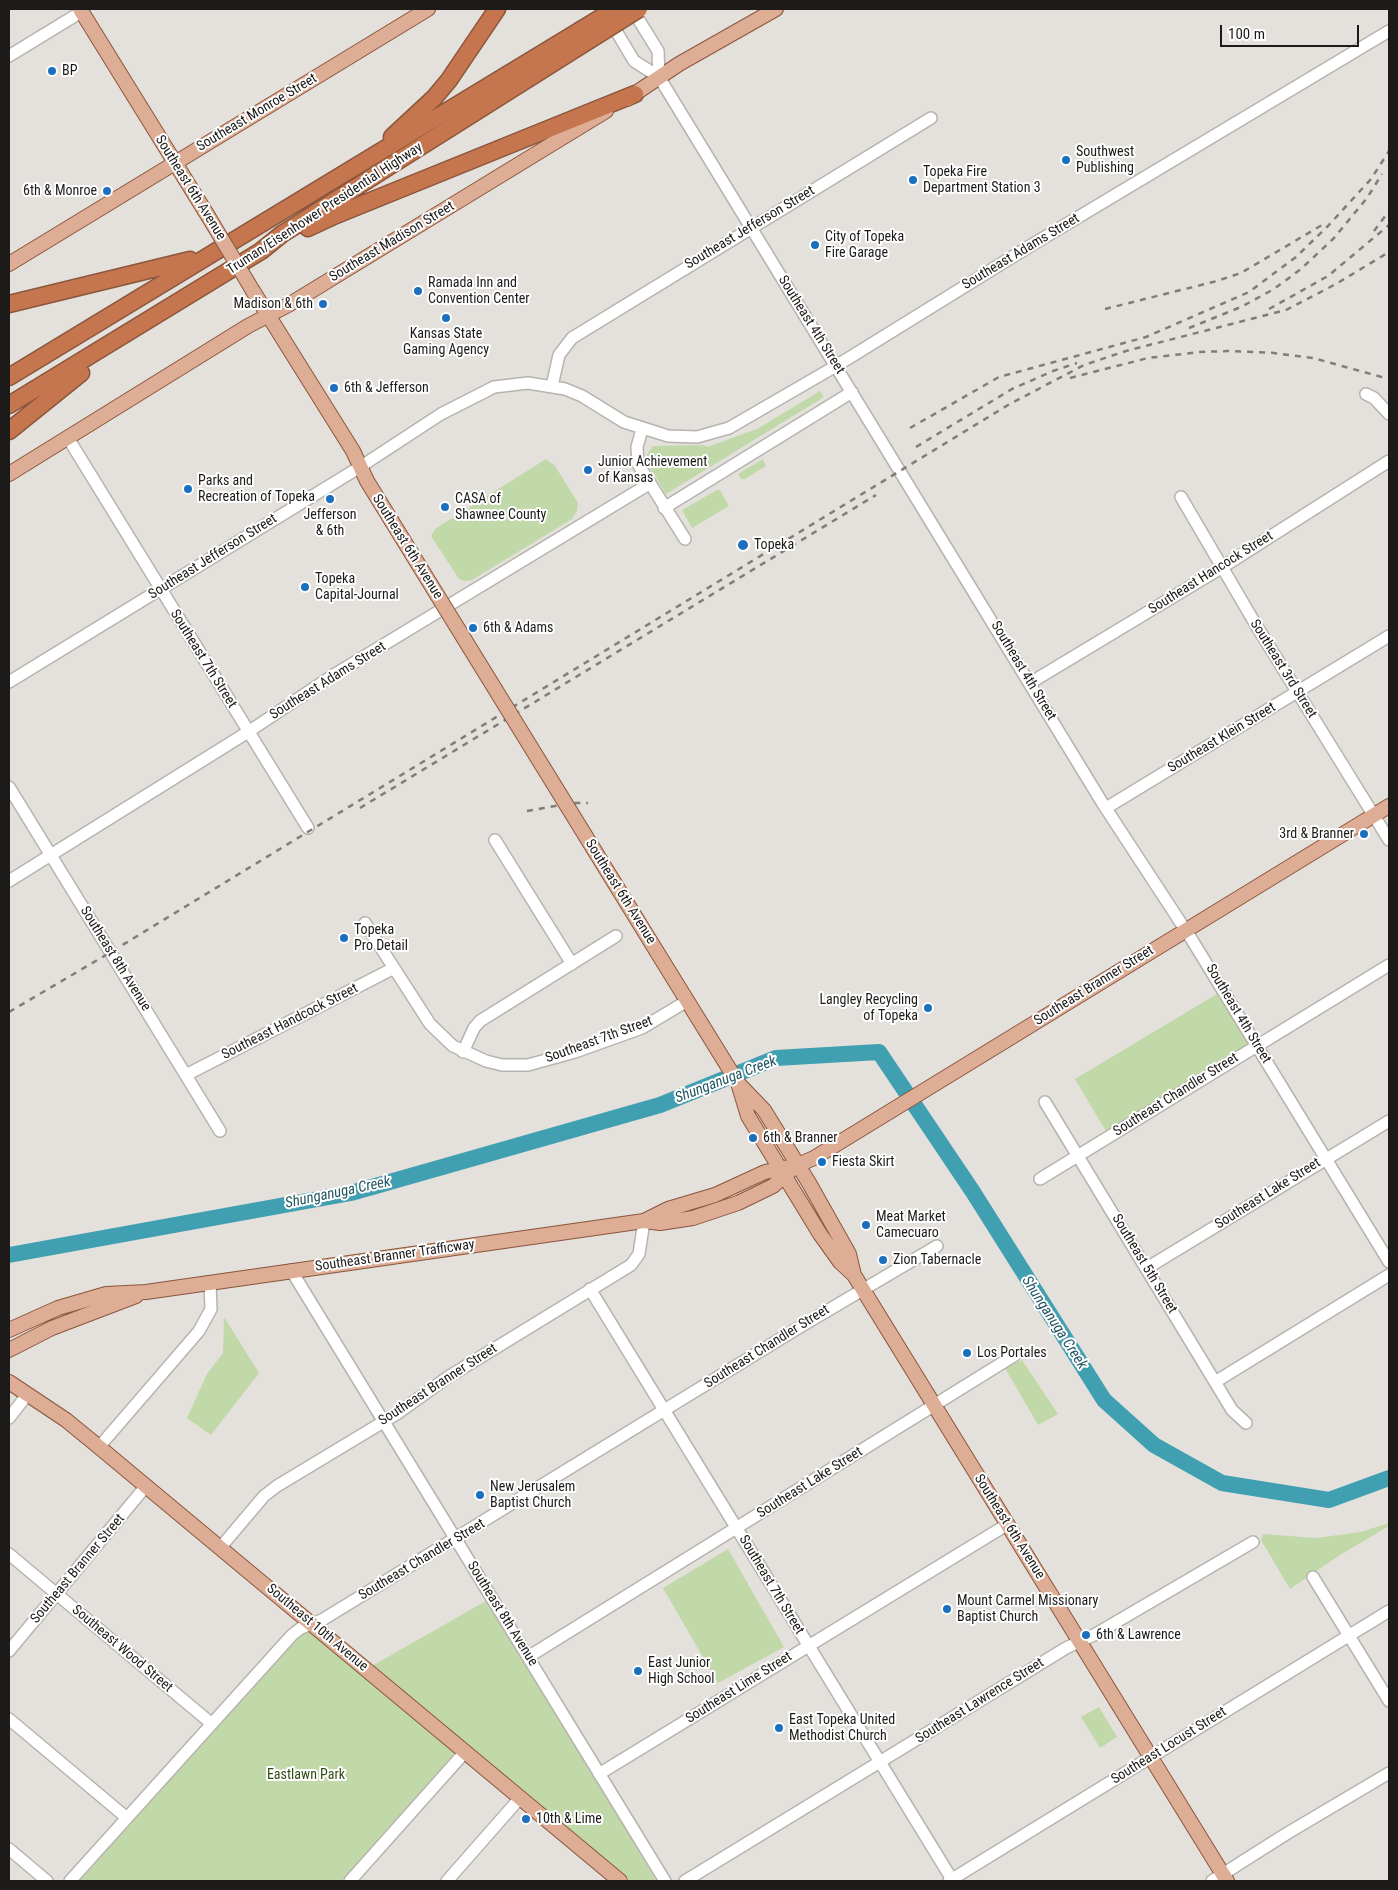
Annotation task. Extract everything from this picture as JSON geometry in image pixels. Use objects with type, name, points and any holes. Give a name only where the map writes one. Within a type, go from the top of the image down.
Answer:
[{"type":"highway","points":[[372,155],[434,98],[449,80],[497,9]]},
{"type":"highway","name":"Truman/Eisenhower Presidential Highway","points":[[9,405],[262,251],[282,234],[583,36],[615,9]]},
{"type":"highway","name":"Truman/Eisenhower Presidential Highway","points":[[9,377],[372,155],[399,142],[583,36],[639,9]]},
{"type":"highway","points":[[262,251],[336,214],[635,94]]},
{"type":"highway","points":[[9,304],[209,254]]},
{"type":"highway","points":[[9,431],[144,323]]},
{"type":"main road","name":"Southeast Monroe Street","points":[[9,264],[428,9]]},
{"type":"main road","name":"Southeast Madison Street","points":[[9,474],[248,326],[268,316],[776,9]]},
{"type":"main road","name":"Southeast 6th Avenue","points":[[80,10],[353,451],[360,467],[391,520],[738,1084],[764,1110],[798,1165],[849,1254],[854,1275]]},
{"type":"main road","name":"Southeast Branner Street","points":[[644,1221],[668,1210],[715,1195],[765,1172],[782,1172],[814,1158],[1389,806]]},
{"type":"main road","name":"Southeast 6th Avenue","points":[[738,1084],[748,1116],[782,1172],[820,1234],[840,1262],[854,1275],[864,1290],[1150,1757],[1221,1879]]},
{"type":"main road","name":"Southeast Branner Trafficway","points":[[9,1330],[42,1314],[74,1302],[106,1294],[146,1292],[644,1221]]},
{"type":"main road","name":"Southeast Branner Trafficway","points":[[9,1350],[52,1328],[146,1292]]},
{"type":"main road","name":"Southeast 10th Avenue","points":[[9,1382],[62,1417],[99,1447],[620,1881]]},
{"type":"street","name":"Southeast 4th Street","points":[[602,9],[634,61],[659,78],[1106,808],[1185,930],[1389,1262]]},
{"type":"street","name":"Southeast 4th Street","points":[[632,9],[658,51],[659,78]]},
{"type":"street","points":[[9,56],[80,10]]},
{"type":"street","name":"Southeast Adams Street","points":[[642,429],[668,436],[697,437],[729,428],[836,366],[1030,246],[1389,31]]},
{"type":"street","name":"Southeast Jefferson Street","points":[[9,682],[360,467],[447,410],[494,388],[528,383],[552,386],[560,355],[571,339],[931,118]]},
{"type":"street","points":[[552,386],[582,396],[624,422],[642,429],[636,456],[638,464],[685,539]]},
{"type":"street","points":[[664,508],[852,392]]},
{"type":"street","points":[[1366,394],[1374,398],[1389,414]]},
{"type":"street","name":"Southeast 7th Street","points":[[68,438],[308,828]]},
{"type":"street","name":"Southeast Hancock Street","points":[[1030,683],[1221,568],[1389,461]]},
{"type":"street","name":"Southeast Adams Street","points":[[9,881],[248,732],[332,676],[649,484]]},
{"type":"street","name":"Southeast 3rd Street","points":[[1181,497],[1221,568],[1389,840]]},
{"type":"street","name":"Southeast Klein Street","points":[[1106,808],[1389,636]]},
{"type":"street","name":"Southeast 8th Avenue","points":[[9,787],[220,1131]]},
{"type":"street","points":[[495,840],[572,964]]},
{"type":"street","name":"Southeast 7th Street","points":[[365,923],[430,1024],[441,1036],[463,1052],[494,1063],[528,1065],[575,1052],[642,1028],[687,1001]]},
{"type":"street","points":[[463,1052],[474,1028],[480,1021],[616,936]]},
{"type":"street","name":"Southeast Chandler Street","points":[[1040,1179],[1389,965]]},
{"type":"street","name":"Southeast Handcock Street","points":[[186,1075],[394,968]]},
{"type":"street","name":"Southeast 5th Street","points":[[1046,1102],[1232,1410],[1246,1423]]},
{"type":"street","name":"Southeast Lake Street","points":[[1147,1268],[1389,1121]]},
{"type":"street","name":"Southeast Branner Street","points":[[220,1548],[264,1496],[276,1486],[384,1422],[448,1377],[631,1265],[639,1254],[644,1221]]},
{"type":"street","name":"Southeast Chandler Street","points":[[70,1881],[292,1636],[322,1620],[456,1539],[798,1328],[937,1246]]},
{"type":"street","name":"Southeast 8th Avenue","points":[[291,1270],[665,1881]]},
{"type":"street","points":[[1215,1382],[1389,1275]]},
{"type":"street","points":[[99,1447],[200,1331],[211,1309],[210,1282]]},
{"type":"street","name":"Southeast 7th Street","points":[[590,1289],[951,1881]]},
{"type":"street","name":"Southeast Lake Street","points":[[528,1657],[1015,1355]]},
{"type":"street","points":[[9,1418],[27,1395]]},
{"type":"street","name":"Southeast Branner Street","points":[[9,1651],[146,1486]]},
{"type":"street","name":"Southeast Lime Street","points":[[600,1774],[1008,1524]]},
{"type":"street","name":"Southeast Lawrence Street","points":[[685,1881],[1066,1648],[1094,1636],[1253,1542]]},
{"type":"street","name":"Southeast Wood Street","points":[[9,1554],[212,1724]]},
{"type":"street","points":[[1313,1577],[1389,1701]]},
{"type":"street","name":"Southeast Locust Street","points":[[951,1881],[1389,1611]]},
{"type":"street","points":[[9,1719],[127,1818]]},
{"type":"street","points":[[350,1881],[465,1752]]},
{"type":"street","points":[[1221,1879],[1286,1834],[1389,1773]]},
{"type":"street","points":[[447,1881],[520,1798]]},
{"type":"street","points":[[9,1849],[47,1881]]},
{"type":"green space","points":[[820,391],[824,397],[666,494],[647,463],[647,454],[653,446],[704,445],[707,447],[757,429]]},
{"type":"green space","points":[[546,459],[555,466],[578,503],[577,511],[572,519],[472,580],[464,581],[459,579],[431,536],[435,529]]},
{"type":"green space","points":[[763,459],[766,466],[745,479],[741,479],[738,474]]},
{"type":"green space","points":[[720,490],[729,506],[692,528],[682,510]]},
{"type":"green space","points":[[1217,994],[1247,1041],[1246,1047],[1106,1131],[1075,1079]]},
{"type":"green space","points":[[224,1317],[259,1373],[211,1435],[187,1418],[207,1374],[223,1353]]},
{"type":"green space","points":[[1022,1360],[1058,1414],[1038,1425],[1005,1368]]},
{"type":"green space","points":[[1389,1523],[1389,1526],[1343,1553],[1290,1589],[1261,1540],[1263,1534],[1316,1538],[1361,1532]]},
{"type":"green space","points":[[728,1549],[784,1647],[718,1683],[663,1588]]},
{"type":"green space","points":[[486,1601],[656,1881],[630,1881],[372,1666]]},
{"type":"green space","name":"Eastlawn Park","points":[[308,1631],[454,1752],[452,1760],[342,1881],[78,1881],[294,1641]]},
{"type":"green space","points":[[1099,1707],[1117,1737],[1100,1748],[1081,1717]]},
{"type":"waterway","name":"Shunganuga Creek","points":[[9,1255],[351,1193],[660,1105],[776,1058],[879,1052],[973,1192],[1104,1400],[1154,1445],[1222,1483],[1329,1500],[1389,1478]]},
{"type":"railway","points":[[910,428],[999,377],[1146,337],[1249,292],[1296,257],[1328,226],[1371,179],[1389,151]]},
{"type":"railway","points":[[1189,328],[1241,307],[1274,289],[1301,269],[1334,238],[1367,198],[1382,174]]},
{"type":"railway","points":[[1374,231],[1389,211]]},
{"type":"railway","points":[[1105,309],[1217,281],[1241,273],[1322,225]]},
{"type":"railway","points":[[1269,309],[1328,276],[1389,225]]},
{"type":"railway","points":[[9,1012],[111,952],[1008,405],[1084,365],[1126,351],[1286,310],[1336,284],[1389,252]]},
{"type":"railway","points":[[1070,378],[1148,358],[1228,351],[1274,353],[1313,358],[1389,379]]},
{"type":"railway","points":[[916,447],[1012,389],[1077,363]]},
{"type":"railway","points":[[360,808],[876,495]]},
{"type":"railway","points":[[527,811],[572,803],[588,803]]},
{"type":"place","name":"BP","points":[[52,71]]},
{"type":"place","name":"Southwest Publishing","points":[[1066,160]]},
{"type":"place","name":"Topeka Fire Department Station 3","points":[[913,180]]},
{"type":"place","name":"6th & Monroe","points":[[107,191]]},
{"type":"place","name":"City of Topeka Fire Garage","points":[[815,245]]},
{"type":"place","name":"Ramada Inn and Convention Center","points":[[418,291]]},
{"type":"place","name":"Madison & 6th","points":[[323,304]]},
{"type":"place","name":"Kansas State Gaming Agency","points":[[446,318]]},
{"type":"place","name":"6th & Jefferson","points":[[334,388]]},
{"type":"place","name":"Junior Achievement of Kansas","points":[[588,470]]},
{"type":"place","name":"Parks and Recreation of Topeka","points":[[188,489]]},
{"type":"place","name":"Jefferson & 6th","points":[[330,499]]},
{"type":"place","name":"CASA of Shawnee County","points":[[445,507]]},
{"type":"place","name":"Topeka","points":[[743,545]]},
{"type":"place","name":"Topeka Capital-Journal","points":[[305,587]]},
{"type":"place","name":"6th & Adams","points":[[473,628]]},
{"type":"place","name":"3rd & Branner","points":[[1364,834]]},
{"type":"place","name":"Topeka Pro Detail","points":[[344,938]]},
{"type":"place","name":"Langley Recycling of Topeka","points":[[928,1008]]},
{"type":"place","name":"6th & Branner","points":[[753,1138]]},
{"type":"place","name":"Fiesta Skirt","points":[[822,1162]]},
{"type":"place","name":"Meat Market Camecuaro","points":[[866,1225]]},
{"type":"place","name":"Zion Tabernacle","points":[[883,1260]]},
{"type":"place","name":"Los Portales","points":[[967,1353]]},
{"type":"place","name":"New Jerusalem Baptist Church","points":[[480,1495]]},
{"type":"place","name":"Mount Carmel Missionary Baptist Church","points":[[947,1609]]},
{"type":"place","name":"6th & Lawrence","points":[[1086,1635]]},
{"type":"place","name":"East Junior High School","points":[[638,1671]]},
{"type":"place","name":"East Topeka United Methodist Church","points":[[779,1728]]},
{"type":"place","name":"10th & Lime","points":[[526,1819]]}]
